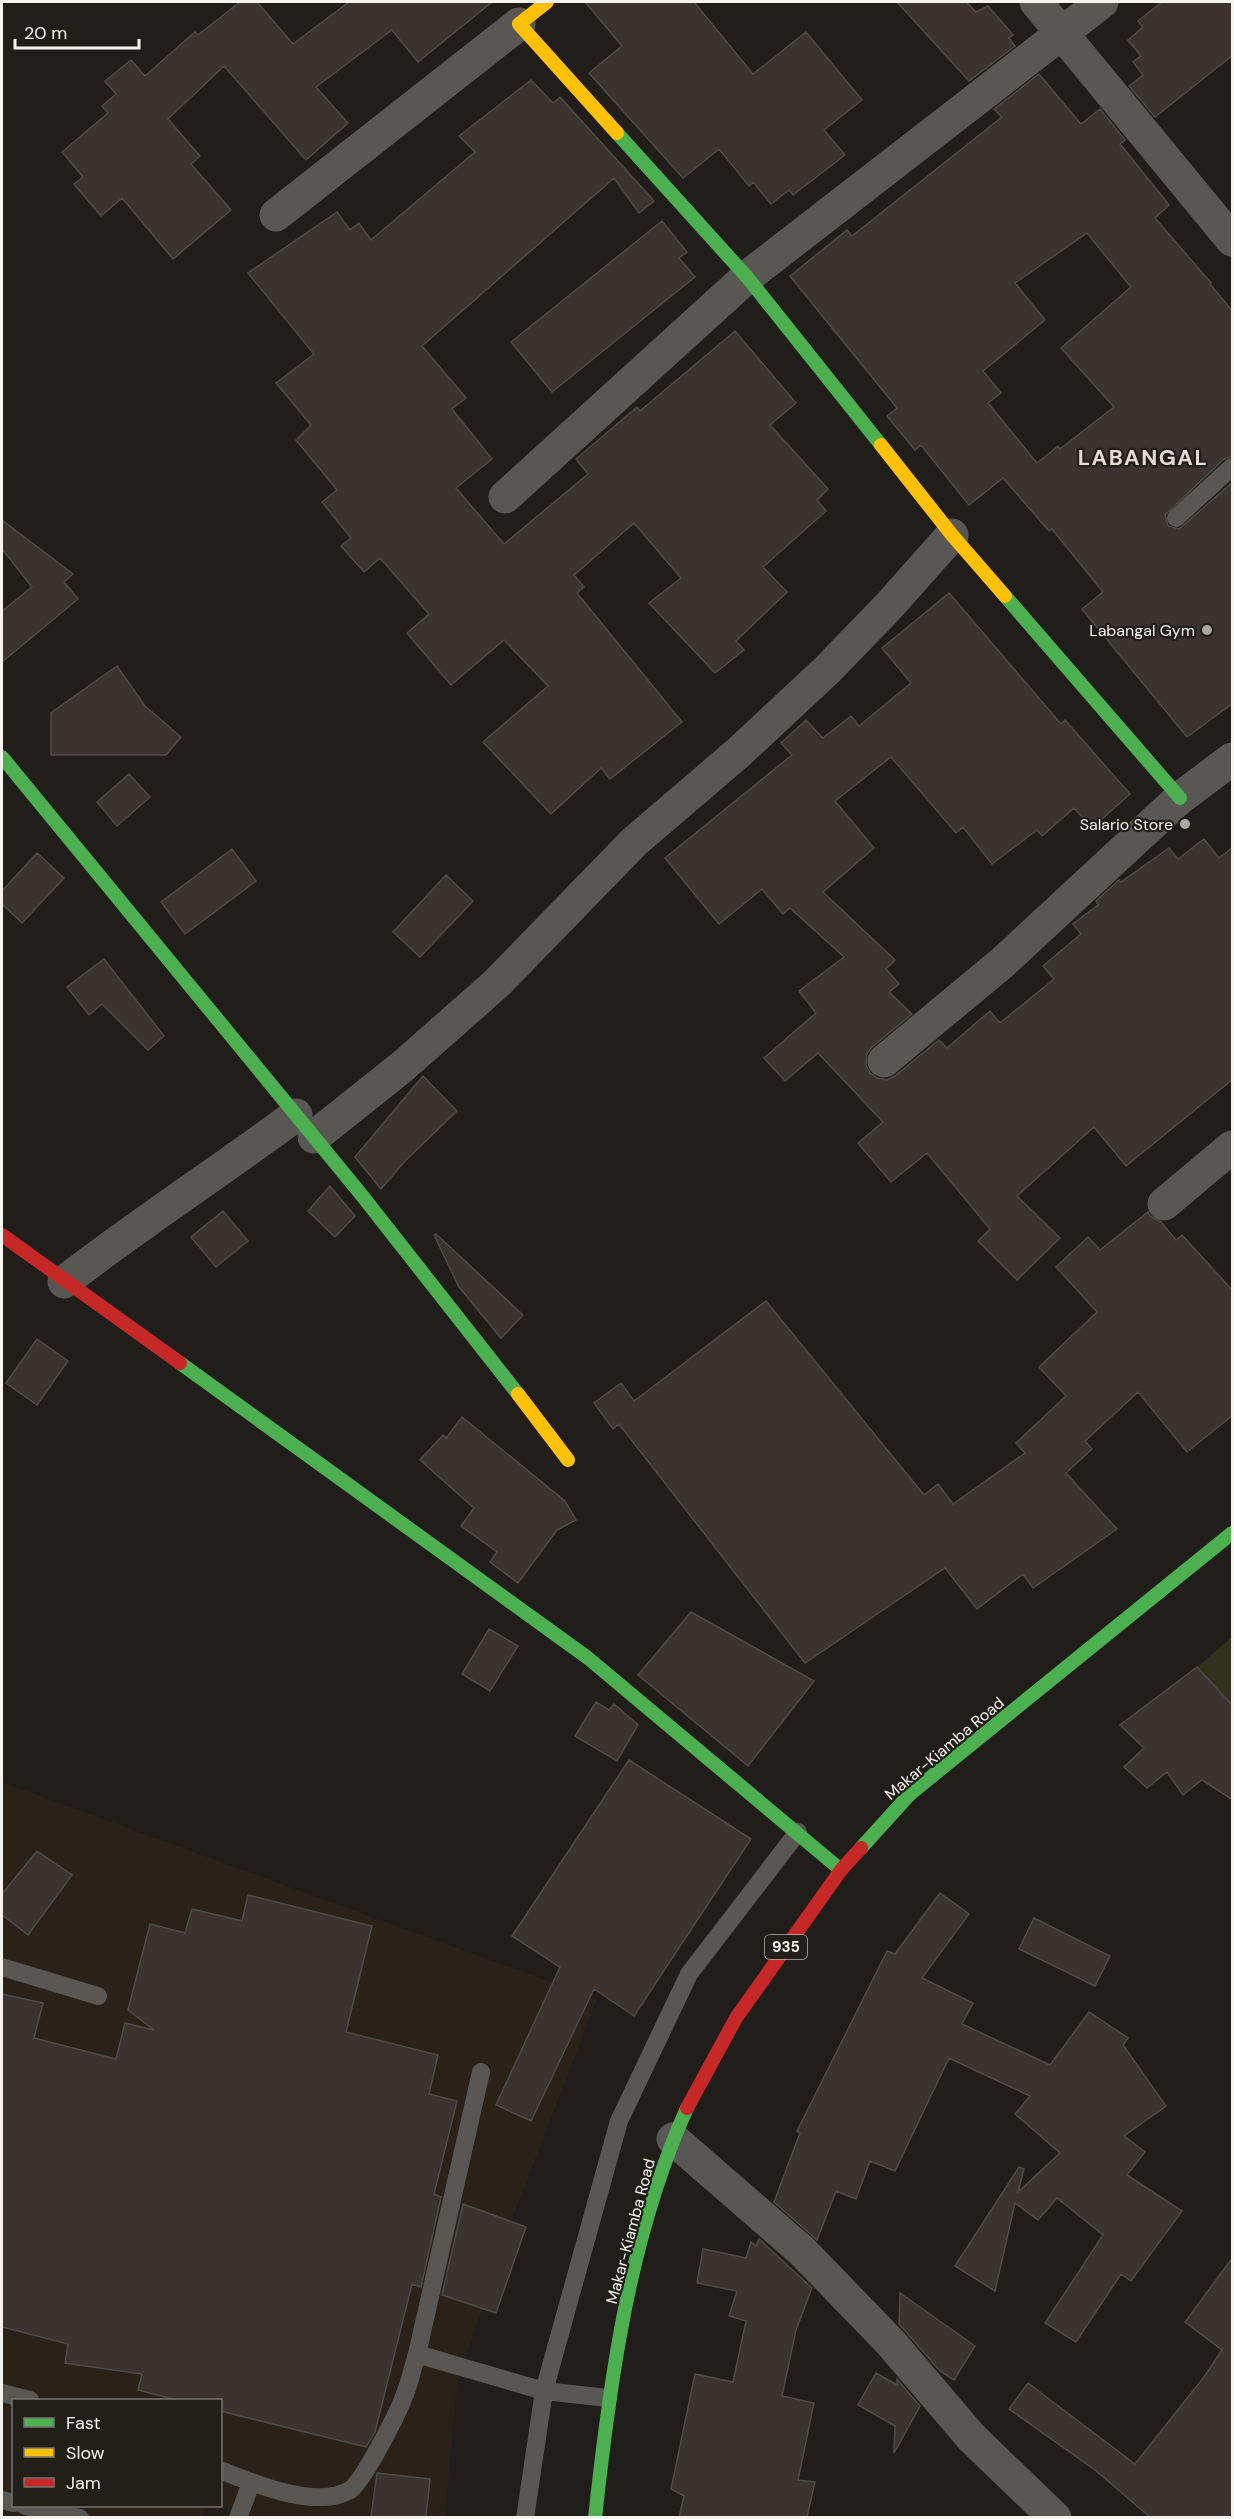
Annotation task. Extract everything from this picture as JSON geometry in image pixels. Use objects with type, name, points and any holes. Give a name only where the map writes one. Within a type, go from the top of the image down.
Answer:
[{"type":"street","points":[[276,215],[548,2]]},
{"type":"street","points":[[1036,2],[1233,240]]},
{"type":"street","points":[[505,497],[747,277],[1102,2]]},
{"type":"street","points":[[519,24],[747,277],[952,535],[1180,798]]},
{"type":"street","points":[[64,1282],[126,1234],[220,1172],[305,1126],[403,1066],[497,982],[634,842],[738,753],[827,670],[888,607],[952,535]]},
{"type":"street","points":[[2,757],[305,1126],[497,1365],[568,1460]]},
{"type":"street","points":[[884,1061],[1002,963],[1180,798],[1233,759]]},
{"type":"street","points":[[1164,1204],[1233,1147]]},
{"type":"street","points":[[2,1235],[64,1282],[588,1658],[798,1832],[840,1870]]},
{"type":"street","name":"Makar-Kiamba Road","points":[[595,2517],[608,2398],[619,2335],[648,2213],[673,2139],[692,2097],[736,2018],[840,1870],[910,1794],[1233,1533]]},
{"type":"street","points":[[673,2139],[802,2251],[891,2343],[971,2438],[1055,2517]]},
{"type":"lane","points":[[1176,518],[1233,467]]},
{"type":"lane","points":[[525,2517],[544,2391],[619,2121],[689,1974],[798,1832]]},
{"type":"lane","points":[[2,1967],[98,1996]]},
{"type":"lane","points":[[222,2471],[251,2483],[304,2497],[335,2495],[351,2490],[363,2474],[405,2396],[417,2354],[481,2072]]},
{"type":"lane","points":[[417,2354],[544,2391],[608,2398]]},
{"type":"lane","points":[[2,2393],[26,2399]]},
{"type":"lane","points":[[238,2517],[251,2483]]},
{"type":"lane","points":[[34,2507],[80,2517]]},
{"type":"shaded area","points":[[2,1782],[597,1999],[511,2222],[457,2383],[445,2517],[252,2517],[215,2507],[222,2507],[222,2399],[12,2399],[12,2507],[205,2507],[203,2517],[2,2517]]},
{"type":"green space","points":[[1232,1637],[1232,1706],[1197,1667]]},
{"type":"building","points":[[240,2],[257,2],[293,44],[349,2],[492,2],[418,62],[392,30],[316,87],[348,123],[306,160],[224,66],[168,119],[200,156],[191,164],[231,210],[173,259],[122,198],[101,216],[74,184],[83,177],[62,152],[108,113],[102,106],[116,94],[105,81],[131,60],[145,76],[195,32],[198,35]]},
{"type":"building","points":[[585,2],[694,2],[753,74],[806,32],[862,100],[824,130],[845,155],[793,195],[789,190],[771,204],[753,182],[749,186],[719,149],[683,178],[589,73],[622,46]]},
{"type":"building","points":[[897,2],[966,2],[976,12],[988,6],[1013,35],[1009,38],[1015,46],[969,81]]},
{"type":"building","points":[[1162,2],[1233,2],[1233,55],[1155,117],[1129,86],[1143,75],[1133,62],[1141,56],[1128,40],[1143,27],[1138,21]]},
{"type":"building","points":[[1039,74],[1081,124],[1100,109],[1125,140],[1120,144],[1169,205],[1155,218],[1233,312],[1233,456],[1224,459],[1165,515],[1168,526],[1179,529],[1233,482],[1233,703],[1187,737],[1082,609],[1103,592],[1052,529],[1049,531],[1003,478],[969,505],[921,445],[915,450],[887,416],[897,408],[790,276],[847,230],[852,236],[1002,117],[994,109]],"holes":[[[1087,233],[1131,287],[1061,348],[1114,407],[1060,449],[1058,446],[1037,463],[988,403],[1001,393],[983,371],[1045,320],[1015,283]]]},
{"type":"building","points":[[531,80],[553,103],[560,97],[654,201],[639,213],[614,178],[422,346],[466,398],[452,409],[492,459],[456,488],[504,544],[588,474],[576,459],[637,407],[640,411],[735,331],[796,403],[770,425],[828,489],[817,500],[826,511],[763,567],[787,592],[736,641],[744,650],[715,673],[649,603],[681,578],[634,523],[574,575],[584,587],[577,593],[682,722],[610,779],[601,768],[551,814],[483,742],[548,686],[504,640],[451,685],[407,633],[429,614],[380,558],[364,572],[341,546],[351,538],[322,502],[337,490],[296,440],[311,425],[276,383],[314,354],[248,273],[337,212],[350,230],[359,223],[371,240],[475,152],[459,136]]},
{"type":"building","points":[[662,221],[687,252],[679,258],[695,277],[552,392],[511,342]]},
{"type":"building","points":[[2,520],[73,574],[64,582],[78,599],[2,662],[2,611],[32,587],[2,549]]},
{"type":"building","points":[[949,593],[1061,724],[1065,720],[1130,794],[1092,828],[1074,808],[1042,836],[1037,830],[992,864],[963,827],[956,833],[891,757],[835,801],[874,848],[823,892],[895,960],[886,969],[899,984],[889,992],[912,1014],[872,1047],[867,1054],[866,1065],[870,1073],[877,1078],[887,1080],[895,1076],[939,1040],[947,1048],[990,1011],[1000,1023],[1054,979],[1043,966],[1081,934],[1073,924],[1098,905],[1096,901],[1119,880],[1121,882],[1169,848],[1178,859],[1204,839],[1219,858],[1233,847],[1233,1079],[1126,1166],[1094,1127],[1017,1196],[1060,1238],[1017,1280],[978,1241],[990,1229],[927,1153],[891,1182],[858,1143],[883,1122],[818,1053],[785,1081],[764,1058],[816,1013],[799,991],[844,957],[790,908],[783,914],[762,889],[719,924],[665,858],[792,755],[781,743],[806,720],[823,738],[851,716],[859,726],[911,683],[882,648]]},
{"type":"building","points":[[117,666],[145,706],[181,737],[166,755],[51,755],[51,713]]},
{"type":"building","points":[[129,774],[150,797],[117,826],[97,802]]},
{"type":"building","points":[[232,849],[256,881],[185,934],[161,902]]},
{"type":"building","points":[[37,853],[64,878],[22,923],[2,904],[2,891]]},
{"type":"building","points":[[446,875],[473,901],[420,957],[393,932]]},
{"type":"building","points":[[104,959],[164,1036],[148,1050],[102,1004],[89,1015],[67,987]]},
{"type":"building","points":[[423,1076],[457,1111],[405,1161],[381,1189],[355,1157]]},
{"type":"building","points":[[330,1186],[355,1216],[335,1237],[308,1211]]},
{"type":"building","points":[[223,1211],[248,1241],[216,1267],[191,1237]]},
{"type":"building","points":[[1148,1212],[1150,1216],[1161,1222],[1176,1240],[1182,1235],[1233,1291],[1233,1415],[1187,1452],[1138,1392],[1085,1441],[1092,1449],[1066,1473],[1117,1529],[1033,1588],[1023,1574],[977,1609],[945,1568],[805,1663],[619,1424],[613,1429],[594,1403],[621,1383],[634,1401],[766,1301],[924,1495],[938,1484],[953,1504],[1025,1453],[1016,1443],[1066,1396],[1039,1367],[1097,1312],[1056,1267],[1088,1237],[1100,1250]]},
{"type":"building","points":[[436,1234],[523,1315],[501,1338],[459,1287],[434,1235]]},
{"type":"building","points":[[37,1339],[68,1361],[37,1405],[6,1383]]},
{"type":"building","points":[[462,1417],[565,1501],[576,1520],[557,1530],[518,1583],[490,1562],[497,1552],[461,1526],[474,1508],[420,1460],[443,1435],[446,1438]]},
{"type":"building","points":[[691,1612],[814,1681],[748,1766],[638,1675]]},
{"type":"building","points":[[489,1629],[518,1646],[490,1691],[462,1674]]},
{"type":"building","points":[[1197,1667],[1233,1706],[1233,1800],[1202,1780],[1183,1795],[1167,1772],[1147,1788],[1124,1767],[1144,1748],[1120,1725]]},
{"type":"building","points":[[596,1702],[609,1710],[614,1704],[638,1725],[617,1761],[575,1736]]},
{"type":"building","points":[[629,1760],[751,1839],[634,2016],[594,1989],[531,2121],[496,2105],[560,1967],[512,1936]]},
{"type":"building","points":[[37,1851],[72,1875],[28,1935],[2,1915],[2,1894]]},
{"type":"building","points":[[940,1893],[969,1914],[922,1978],[973,2003],[962,2024],[1050,2065],[1089,2012],[1128,2038],[1123,2045],[1166,2106],[1124,2136],[1145,2152],[1127,2175],[1182,2211],[1131,2281],[1121,2274],[1076,2342],[1045,2323],[1103,2235],[1057,2198],[1038,2220],[1015,2203],[995,2291],[955,2266],[1019,2167],[1024,2169],[1018,2192],[1060,2153],[1015,2114],[1030,2096],[949,2058],[895,2171],[870,2161],[856,2199],[836,2191],[817,2240],[774,2202],[800,2133],[797,2131],[887,1951],[895,1954]]},
{"type":"building","points":[[248,1895],[372,1926],[346,2032],[438,2055],[429,2094],[457,2101],[434,2194],[441,2197],[421,2287],[412,2284],[375,2432],[366,2447],[222,2411],[222,2399],[173,2399],[138,2390],[142,2374],[65,2363],[68,2344],[2,2327],[2,1994],[43,2003],[34,2038],[116,2059],[125,2023],[154,2030],[128,2010],[150,1924],[185,1933],[192,1909],[242,1921]]},
{"type":"building","points":[[1034,1918],[1110,1956],[1095,1986],[1019,1949]]},
{"type":"building","points":[[463,2204],[526,2227],[496,2313],[442,2295]]},
{"type":"building","points":[[759,2239],[812,2288],[796,2330],[782,2396],[814,2403],[798,2480],[815,2482],[807,2517],[679,2517],[684,2496],[671,2489],[695,2374],[733,2382],[746,2321],[729,2316],[737,2291],[697,2283],[703,2249],[746,2258],[751,2242],[756,2246]]},
{"type":"building","points":[[1233,2257],[1233,2517],[1150,2517],[1095,2470],[1009,2409],[1028,2383],[1135,2464],[1204,2377],[1222,2350],[1185,2322]]},
{"type":"building","points":[[900,2293],[975,2346],[954,2380],[940,2371],[899,2324]]},
{"type":"building","points":[[876,2373],[897,2385],[897,2379],[920,2406],[894,2453],[895,2426],[858,2405]]},
{"type":"building","points":[[377,2473],[430,2479],[426,2517],[371,2517]]},
{"type":"traffic: fast","points":[[617,133],[747,277],[881,445]]},
{"type":"traffic: fast","points":[[1005,596],[1180,798]]},
{"type":"traffic: fast","points":[[2,757],[360,1193],[518,1394]]},
{"type":"traffic: fast","points":[[180,1363],[588,1658],[841,1870]]},
{"type":"traffic: fast","points":[[861,1848],[910,1794],[1232,1533]]},
{"type":"traffic: fast","points":[[595,2518],[615,2361],[636,2258],[650,2207],[687,2108]]},
{"type":"traffic: slow","points":[[547,2],[519,24],[617,133]]},
{"type":"traffic: slow","points":[[881,445],[952,535],[1005,596]]},
{"type":"traffic: slow","points":[[518,1394],[568,1460]]},
{"type":"traffic: jam","points":[[2,1235],[180,1363]]},
{"type":"traffic: jam","points":[[687,2108],[736,2018],[841,1870],[861,1848]]},
{"type":"place","name":"Labangal Gym","points":[[1207,630]]},
{"type":"place","name":"Salario Store","points":[[1185,824]]},
{"type":"district","name":"LABANGAL","points":[[1143,457]]}]
